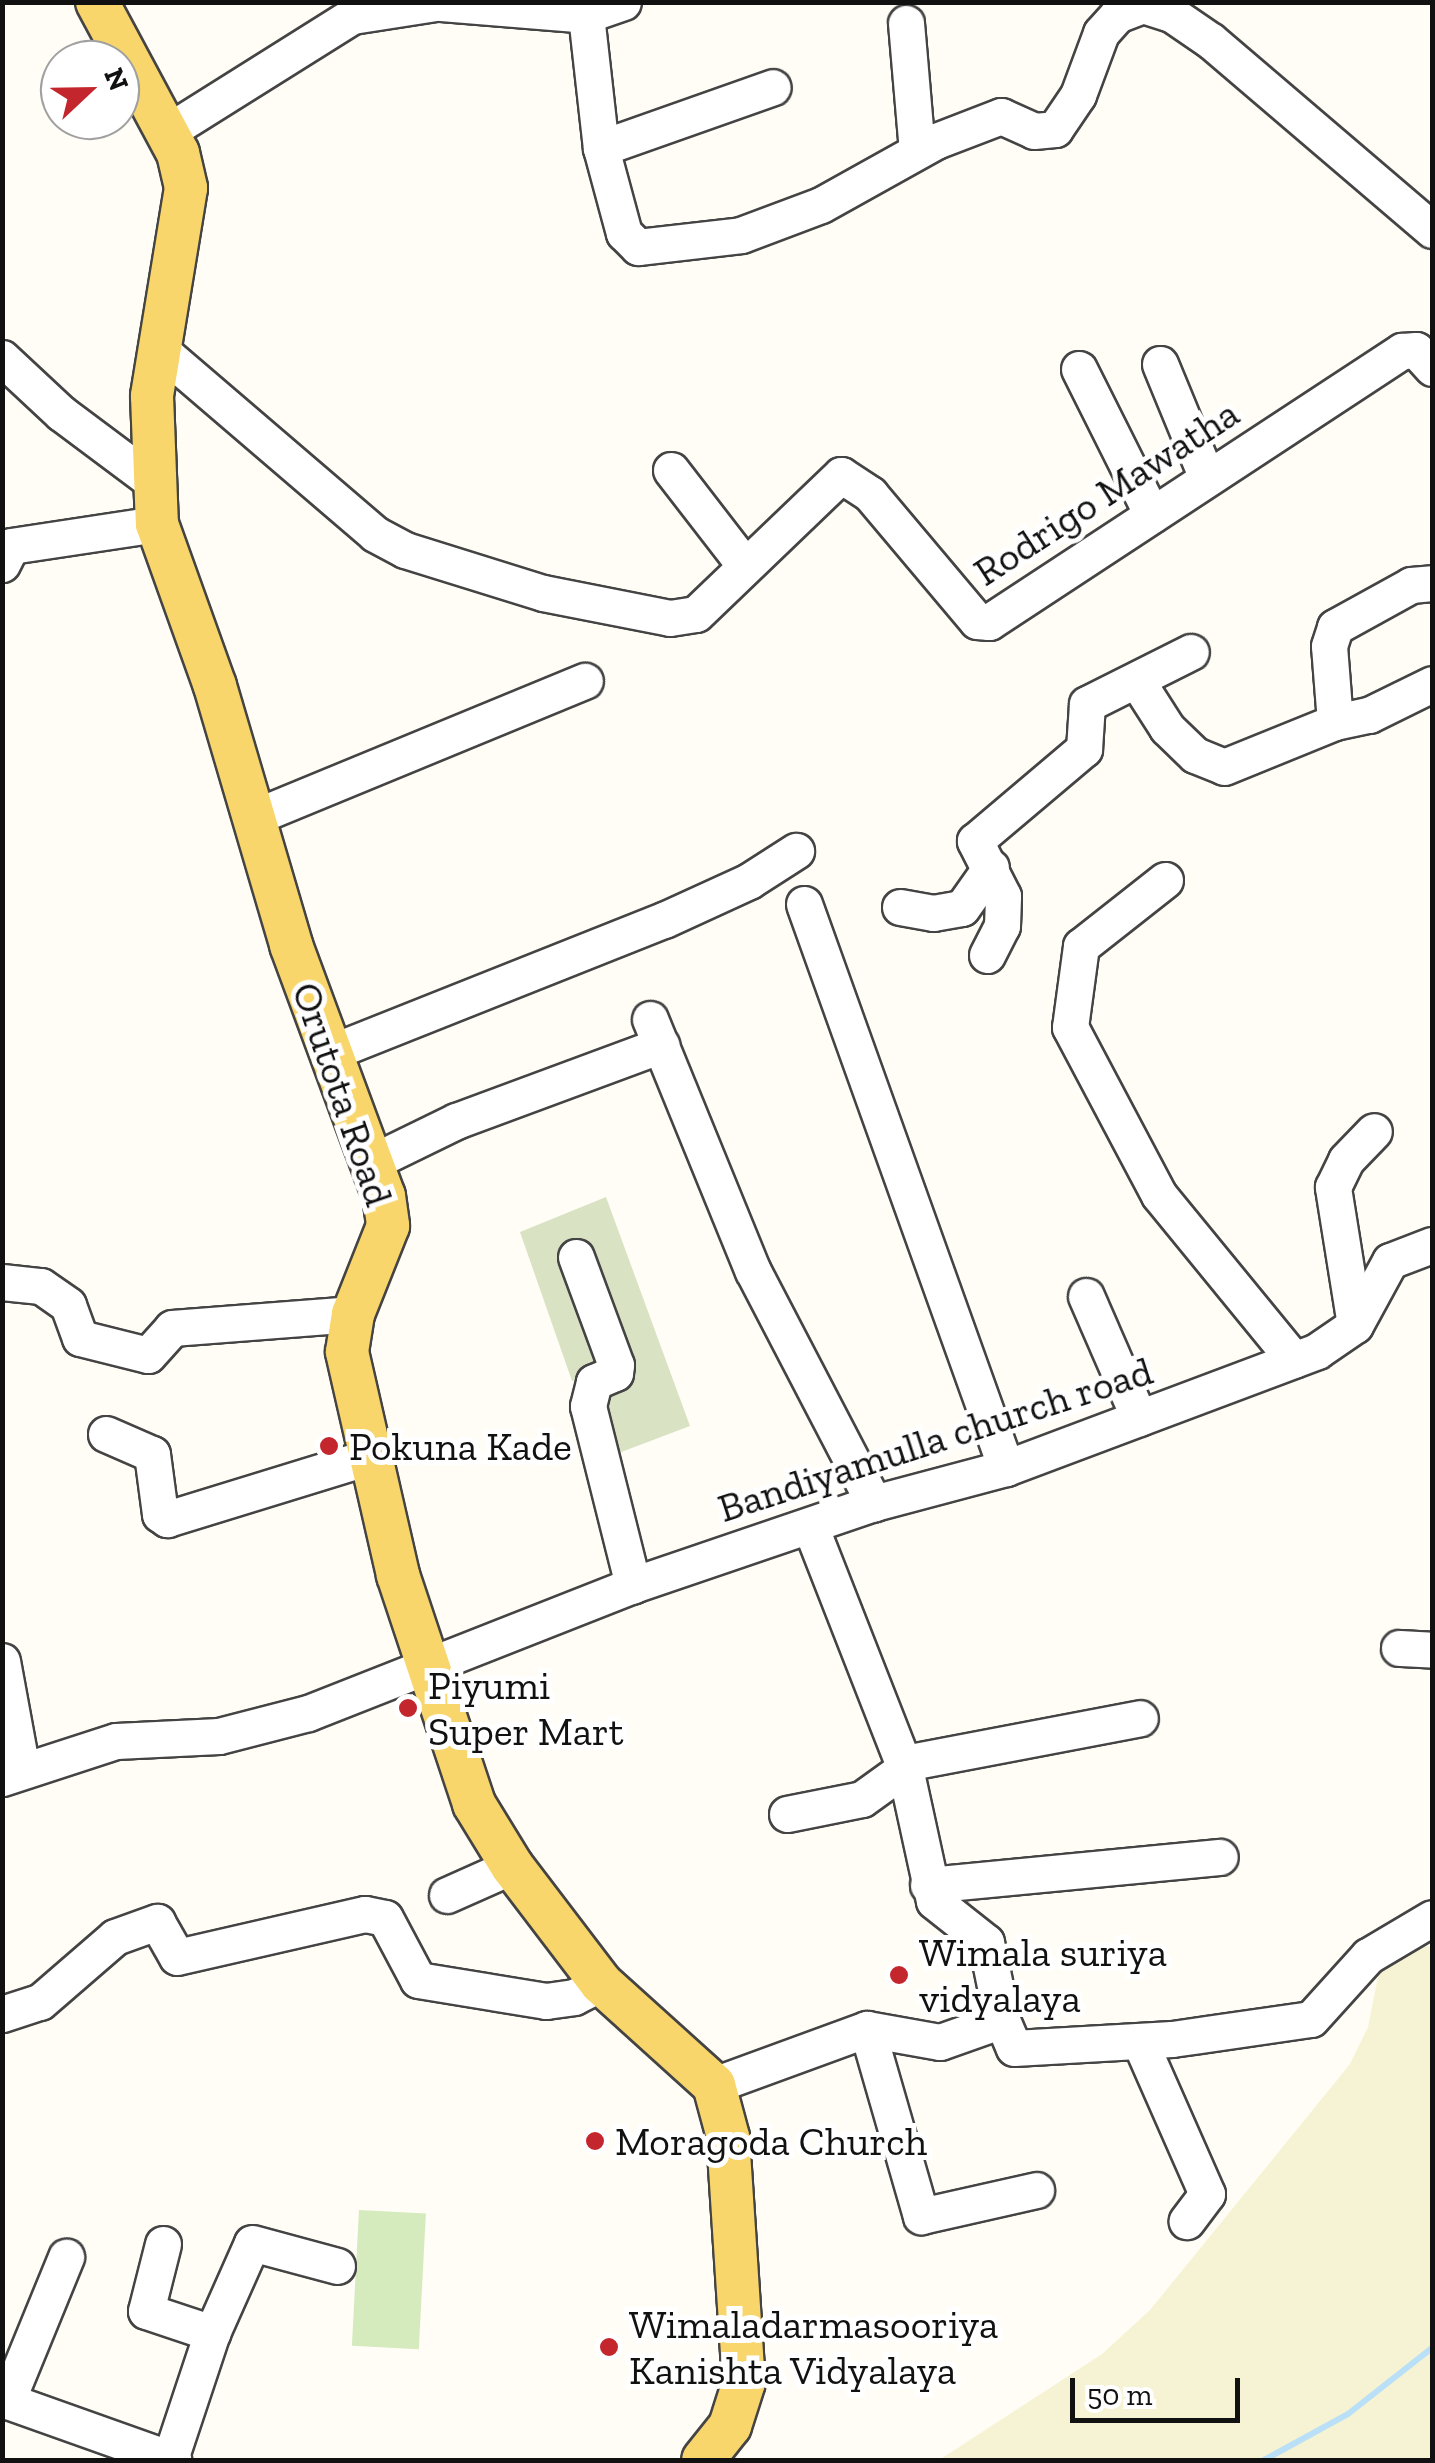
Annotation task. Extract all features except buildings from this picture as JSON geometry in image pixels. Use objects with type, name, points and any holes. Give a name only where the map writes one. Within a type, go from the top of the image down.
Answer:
[{"type":"main road","name":"Orutota Road","points":[[96,2],[168,132],[186,188],[185,221],[158,347],[152,482],[157,524],[215,686],[252,818],[328,1053],[374,1161],[388,1226],[353,1314],[346,1352],[368,1457],[426,1663],[474,1804],[512,1866],[601,1983],[714,2085]]},
{"type":"main road","points":[[702,2460],[730,2426],[744,2382],[739,2226],[714,2085]]},
{"type":"street","points":[[168,132],[352,16],[442,3],[586,15],[623,2]]},
{"type":"street","points":[[586,15],[601,148],[624,233],[638,247],[740,235],[821,205],[918,151],[1001,116],[1034,131],[1054,129],[1066,120],[1101,14],[1142,5],[1173,15],[1321,128],[1432,230]]},
{"type":"street","points":[[906,23],[918,151]]},
{"type":"street","points":[[601,148],[774,86]]},
{"type":"street","name":"Rodrigo Mawatha","points":[[158,347],[375,534],[451,567],[670,618],[696,614],[744,563],[841,476],[870,494],[978,622],[988,622],[1207,478],[1425,347]]},
{"type":"street","points":[[2,358],[61,413],[152,482]]},
{"type":"street","points":[[1160,364],[1207,478]]},
{"type":"street","points":[[1079,369],[1152,515]]},
{"type":"street","points":[[671,470],[744,563]]},
{"type":"street","points":[[2,564],[11,546],[157,524]]},
{"type":"street","points":[[1335,722],[1329,646],[1335,627],[1411,585],[1432,583]]},
{"type":"street","points":[[986,956],[1002,926],[1003,896],[975,841],[1084,749],[1086,704],[1191,652]]},
{"type":"street","points":[[1137,680],[1167,728],[1195,756],[1224,767],[1335,722],[1369,715],[1432,684]]},
{"type":"street","points":[[252,818],[586,681]]},
{"type":"street","points":[[328,1053],[664,920],[750,882],[796,852]]},
{"type":"street","points":[[900,907],[933,913],[962,908],[991,866]]},
{"type":"street","points":[[1165,880],[1081,946],[1070,1028],[1159,1196],[1294,1360]]},
{"type":"street","points":[[804,904],[1006,1468]]},
{"type":"street","points":[[374,1161],[656,1032],[754,1271],[874,1503]]},
{"type":"street","points":[[1354,1324],[1333,1187],[1346,1160],[1374,1132]]},
{"type":"street","name":"Bandiyamulla church road","points":[[12,1774],[116,1741],[218,1736],[308,1713],[426,1663],[633,1586],[874,1503],[1006,1468],[1294,1360],[1354,1324],[1390,1261],[1432,1245]]},
{"type":"street","points":[[576,1257],[616,1365],[615,1373],[594,1382],[588,1406],[633,1586]]},
{"type":"street","points":[[2,1282],[41,1286],[68,1305],[80,1338],[148,1355],[164,1317],[353,1314]]},
{"type":"street","points":[[1086,1296],[1139,1418]]},
{"type":"street","points":[[106,1434],[152,1454],[160,1514],[167,1519],[368,1457]]},
{"type":"street","points":[[810,1526],[905,1765],[934,1901],[986,1942],[1002,2020],[1014,2048],[1140,2042],[1311,2020],[1368,1956],[1432,1918]]},
{"type":"street","points":[[2,1661],[12,1774]]},
{"type":"street","points":[[787,1814],[862,1799],[905,1765],[1140,1718]]},
{"type":"street","points":[[928,1885],[1220,1858]]},
{"type":"street","points":[[447,1896],[512,1866]]},
{"type":"street","points":[[2,2014],[40,2002],[115,1936],[157,1922],[178,1956],[365,1914],[385,1918],[418,1980],[546,2001],[601,1983]]},
{"type":"street","points":[[714,2085],[867,2028],[940,2042],[1002,2020]]},
{"type":"street","points":[[867,2028],[921,2216],[1036,2190]]},
{"type":"street","points":[[1140,2042],[1207,2194],[1187,2221]]},
{"type":"street","points":[[66,2257],[5,2400],[172,2460],[212,2332],[252,2243],[337,2266]]},
{"type":"street","points":[[162,2244],[146,2312],[212,2332]]},
{"type":"shaded area","points":[[1432,1946],[1432,2460],[939,2460],[1102,2354],[1150,2310],[1350,2064],[1368,2027],[1379,1972],[1411,1948]]},
{"type":"green space","points":[[606,1197],[690,1426],[616,1454],[587,1376],[572,1381],[520,1232]]},
{"type":"green space","points":[[359,2210],[426,2214],[419,2349],[352,2346]]},
{"type":"waterway","points":[[1264,2460],[1348,2414],[1432,2348]]},
{"type":"place","name":"Pokuna Kade","points":[[329,1446]]},
{"type":"place","name":"Piyumi Super Mart","points":[[408,1708]]},
{"type":"place","name":"Wimala suriya vidyalaya","points":[[899,1975]]},
{"type":"place","name":"Moragoda Church","points":[[595,2141]]},
{"type":"place","name":"Wimaladarmasooriya Kanishta Vidyalaya","points":[[609,2347]]}]
